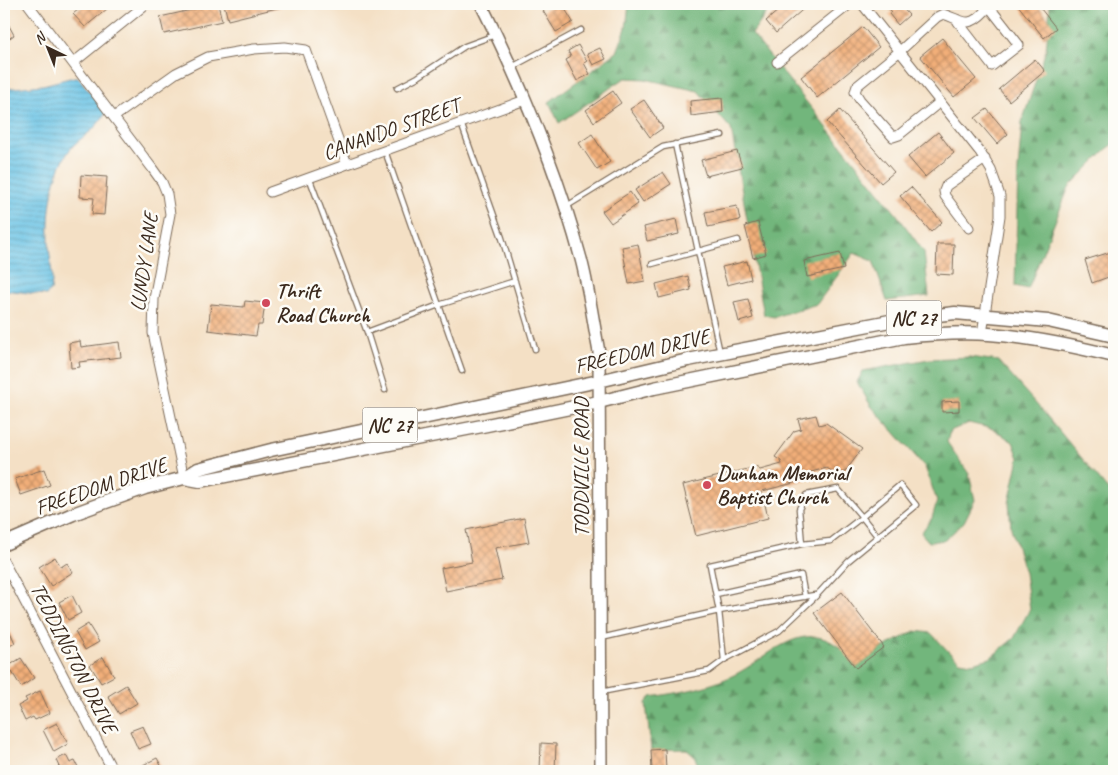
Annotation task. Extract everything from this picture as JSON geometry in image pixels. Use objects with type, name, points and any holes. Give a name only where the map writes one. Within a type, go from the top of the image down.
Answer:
[{"type":"main road","name":"FREEDOM DRIVE","points":[[4,544],[96,505],[146,488],[184,478],[198,469],[271,450],[720,354],[895,320],[955,313],[1048,321],[1114,334]]},
{"type":"main road","name":"FREEDOM DRIVE","points":[[184,478],[200,481],[599,402],[654,388],[904,337],[944,333],[982,334],[1035,339],[1114,356]]},
{"type":"street","name":"LUNDY LANE","points":[[28,4],[162,182],[169,200],[169,221],[154,299],[153,333],[184,478]]},
{"type":"street","points":[[73,63],[146,4]]},
{"type":"street","name":"TODDVILLE ROAD","points":[[481,4],[546,147],[566,207],[589,293],[599,352],[601,771]]},
{"type":"street","points":[[777,62],[850,4]]},
{"type":"street","points":[[862,4],[985,159],[991,170],[1000,196],[1000,216],[982,334]]},
{"type":"street","points":[[956,20],[992,66],[1019,45],[986,4]]},
{"type":"street","points":[[940,102],[899,135],[893,137],[855,92],[857,86],[942,14],[965,24],[973,21],[985,11],[986,4]]},
{"type":"street","points":[[114,117],[176,73],[208,58],[254,49],[285,47],[306,50],[347,164]]},
{"type":"street","name":"CANANDO STREET","points":[[270,192],[525,100]]},
{"type":"street","points":[[969,228],[945,196],[944,191],[946,186],[985,159]]},
{"type":"street","name":"TEDDINGTON DRIVE","points":[[4,562],[112,771]]},
{"type":"lane","points":[[510,67],[581,30]]},
{"type":"lane","points":[[397,88],[418,77],[465,46],[496,35]]},
{"type":"lane","points":[[461,123],[502,238],[535,349]]},
{"type":"lane","points":[[566,207],[652,154],[675,144],[722,134]]},
{"type":"lane","points":[[675,144],[720,354]]},
{"type":"lane","points":[[385,151],[462,371]]},
{"type":"lane","points":[[310,178],[368,332],[385,390]]},
{"type":"lane","points":[[652,264],[738,240]]},
{"type":"lane","points":[[368,332],[439,304],[515,281]]},
{"type":"lane","points":[[600,692],[709,671],[724,660],[779,631],[817,595],[848,561],[916,505],[900,485],[831,541],[802,544],[710,565],[719,611],[724,660]]},
{"type":"lane","points":[[802,544],[799,509],[806,495],[838,489],[878,537]]},
{"type":"lane","points":[[716,594],[801,575],[805,597]]},
{"type":"lane","points":[[600,638],[719,611],[817,595]]},
{"type":"green space","points":[[629,4],[773,4],[752,34],[898,216],[924,252],[929,296],[887,301],[873,261],[854,253],[817,304],[774,317],[764,315],[731,129],[698,91],[645,79],[625,78],[559,123],[549,102],[617,52],[626,28]]},
{"type":"green space","points":[[1047,4],[1114,4],[1114,144],[1069,187],[1028,289],[1015,286],[1018,170],[1022,122],[1046,50],[1050,8]]},
{"type":"green space","points":[[969,357],[998,361],[1114,497],[1114,771],[701,771],[694,756],[686,749],[651,750],[646,703],[651,697],[716,683],[736,674],[773,650],[799,638],[825,639],[842,649],[856,668],[884,647],[915,631],[931,633],[960,661],[972,663],[990,658],[1014,638],[1030,609],[1025,573],[1011,528],[1009,503],[1019,458],[1013,442],[993,429],[969,423],[950,431],[947,442],[969,474],[975,500],[964,522],[945,540],[929,542],[921,533],[932,518],[937,501],[925,467],[871,406],[857,382],[863,371],[929,359]]},
{"type":"water","points":[[78,77],[106,113],[94,128],[71,148],[59,169],[55,181],[49,217],[51,291],[46,295],[4,290],[4,89],[43,85]]},
{"type":"building","points":[[85,4],[113,4],[85,27],[73,14]]},
{"type":"building","points":[[218,4],[222,21],[164,34],[160,17]]},
{"type":"building","points":[[224,4],[284,4],[285,6],[228,20]]},
{"type":"building","points":[[555,4],[562,4],[573,22],[556,32],[543,11]]},
{"type":"building","points":[[786,4],[809,4],[776,33],[766,21]]},
{"type":"building","points":[[885,4],[899,4],[909,15],[898,25],[889,14],[892,12]]},
{"type":"building","points":[[1017,4],[1037,4],[1056,28],[1044,38]]},
{"type":"building","points":[[7,22],[14,35],[4,42],[4,25]]},
{"type":"building","points":[[863,27],[879,47],[817,98],[801,77]]},
{"type":"building","points":[[942,38],[976,79],[954,97],[920,56]]},
{"type":"building","points":[[578,45],[587,61],[584,63],[590,74],[577,81],[566,60],[571,57],[568,51]]},
{"type":"building","points":[[600,48],[606,59],[593,65],[587,54]]},
{"type":"building","points":[[1035,59],[1045,71],[1009,101],[999,89]]},
{"type":"building","points":[[613,91],[621,103],[594,122],[586,110]]},
{"type":"building","points":[[722,98],[723,112],[691,116],[690,101]]},
{"type":"building","points":[[644,100],[663,128],[650,137],[630,109]]},
{"type":"building","points":[[987,109],[1008,134],[997,144],[975,118]]},
{"type":"building","points":[[840,110],[894,172],[881,183],[827,122]]},
{"type":"building","points":[[938,132],[954,153],[925,177],[908,157]]},
{"type":"building","points":[[592,134],[610,162],[597,170],[579,143]]},
{"type":"building","points":[[737,151],[742,167],[706,176],[701,160]]},
{"type":"building","points":[[663,172],[671,184],[643,202],[635,190]]},
{"type":"building","points":[[81,175],[107,177],[104,215],[92,214],[94,198],[80,197]]},
{"type":"building","points":[[911,187],[942,222],[931,232],[900,196]]},
{"type":"building","points":[[630,192],[638,204],[611,223],[602,211]]},
{"type":"building","points":[[737,206],[740,220],[708,227],[705,212]]},
{"type":"building","points":[[676,219],[679,234],[647,241],[644,227]]},
{"type":"building","points":[[758,222],[766,254],[753,258],[745,226]]},
{"type":"building","points":[[638,244],[645,281],[629,284],[622,247]]},
{"type":"building","points":[[937,244],[954,244],[953,275],[936,274]]},
{"type":"building","points":[[1114,251],[1114,275],[1092,283],[1085,260]]},
{"type":"building","points":[[840,253],[844,269],[807,277],[804,261]]},
{"type":"building","points":[[747,261],[751,279],[727,285],[722,267]]},
{"type":"building","points":[[688,276],[691,290],[659,298],[656,284]]},
{"type":"building","points":[[748,299],[753,318],[739,322],[734,302]]},
{"type":"building","points":[[245,301],[265,303],[262,325],[258,325],[256,336],[208,330],[211,304],[244,307]]},
{"type":"building","points":[[80,341],[81,347],[119,342],[121,357],[79,362],[80,367],[71,368],[69,343]]},
{"type":"building","points":[[959,401],[959,411],[942,412],[942,402]]},
{"type":"building","points":[[816,415],[819,425],[826,423],[862,449],[845,472],[836,474],[827,468],[811,472],[806,480],[762,491],[768,518],[696,536],[683,485],[756,467],[760,470],[782,464],[775,457],[794,431],[801,429],[798,419]]},
{"type":"building","points":[[44,469],[50,485],[21,495],[15,479]]},
{"type":"building","points":[[524,518],[529,542],[495,548],[502,580],[446,591],[441,568],[472,562],[466,530]]},
{"type":"building","points":[[55,557],[61,567],[67,563],[73,572],[51,586],[39,567]]},
{"type":"building","points":[[842,592],[884,647],[856,668],[814,613]]},
{"type":"building","points":[[72,595],[81,613],[68,620],[59,602]]},
{"type":"building","points":[[88,624],[99,642],[85,650],[75,632]]},
{"type":"building","points":[[7,625],[15,643],[4,649],[4,627]]},
{"type":"building","points":[[103,657],[114,676],[101,683],[90,665]]},
{"type":"building","points":[[21,658],[34,678],[21,687],[12,672],[8,675],[4,669]]},
{"type":"building","points":[[126,685],[137,703],[119,714],[108,696]]},
{"type":"building","points":[[40,691],[50,713],[35,720],[33,717],[25,721],[18,706],[27,701],[25,698]]},
{"type":"building","points":[[57,723],[68,744],[54,752],[43,730]]},
{"type":"building","points":[[143,726],[151,744],[138,749],[130,731]]},
{"type":"building","points":[[541,743],[556,744],[555,771],[540,771]]},
{"type":"building","points":[[665,749],[666,771],[652,771],[651,750]]},
{"type":"building","points":[[66,755],[70,763],[75,761],[80,771],[61,771],[56,760]]},
{"type":"building","points":[[157,758],[164,771],[147,771],[143,765]]},
{"type":"place","name":"Thrift Road Church","points":[[266,303]]},
{"type":"place","name":"Dunham Memorial Baptist Church","points":[[707,485]]}]
